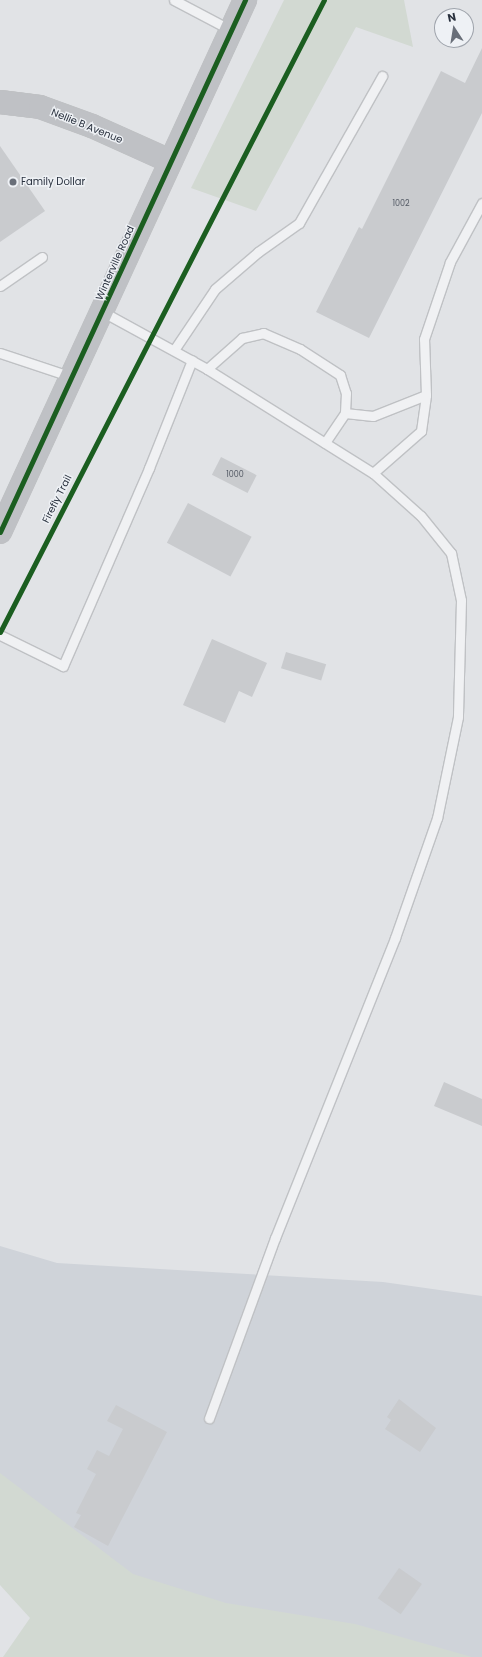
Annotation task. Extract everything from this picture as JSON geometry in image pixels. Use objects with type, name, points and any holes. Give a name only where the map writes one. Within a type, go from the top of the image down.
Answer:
[{"type":"street","name":"Winterville Road","points":[[0,532],[73,378],[170,161],[245,0]]},
{"type":"street","name":"Nellie B Avenue","points":[[0,102],[40,107],[92,126],[170,161]]},
{"type":"lane","points":[[174,0],[231,30]]},
{"type":"lane","points":[[174,350],[215,289],[258,252],[300,223],[382,76]]},
{"type":"lane","points":[[372,473],[421,431],[426,395],[424,339],[450,262],[482,203]]},
{"type":"lane","points":[[0,286],[42,257]]},
{"type":"lane","points":[[103,312],[192,360],[372,473],[421,516],[451,553],[460,600],[458,717],[437,818],[395,938],[275,1238],[209,1418]]},
{"type":"lane","points":[[207,369],[242,338],[263,333],[300,349],[340,375],[346,393],[345,413],[326,443]]},
{"type":"lane","points":[[0,354],[73,378]]},
{"type":"lane","points":[[0,635],[63,666],[149,468],[192,360]]},
{"type":"lane","points":[[345,413],[373,416],[426,395]]},
{"type":"shaded area","points":[[284,0],[404,0],[413,47],[356,27],[256,211],[191,188]]},
{"type":"shaded area","points":[[0,1246],[57,1263],[383,1282],[482,1296],[482,1657],[301,1657],[134,1588],[0,1505]]},
{"type":"shaded area","points":[[0,1473],[133,1574],[226,1603],[355,1624],[472,1657],[3,1657],[30,1618],[0,1585]]},
{"type":"building","points":[[482,48],[482,113],[369,338],[316,312],[359,227],[362,229],[441,71],[465,83]]},
{"type":"building","name":"Family Dollar","points":[[0,146],[45,211],[0,242]]},
{"type":"building","points":[[221,457],[257,475],[248,493],[212,475]]},
{"type":"building","points":[[188,503],[252,537],[230,577],[167,543]]},
{"type":"building","points":[[212,639],[267,663],[252,697],[239,691],[225,723],[183,705]]},
{"type":"building","points":[[286,652],[326,664],[321,681],[281,668]]},
{"type":"building","points":[[444,1082],[482,1099],[482,1126],[434,1106]]},
{"type":"building","points":[[399,1399],[436,1428],[420,1452],[385,1429],[391,1420],[387,1417]]},
{"type":"building","points":[[116,1405],[167,1432],[108,1546],[74,1527],[81,1515],[76,1513],[96,1474],[87,1469],[97,1450],[109,1456],[123,1429],[107,1421]]},
{"type":"building","points":[[399,1568],[422,1584],[401,1614],[378,1598]]},
{"type":"cycle path","points":[[0,532],[245,0]]},
{"type":"cycle path","name":"Firefly Trail","points":[[0,632],[324,0]]},
{"type":"place","name":"Family Dollar","points":[[13,182]]}]
